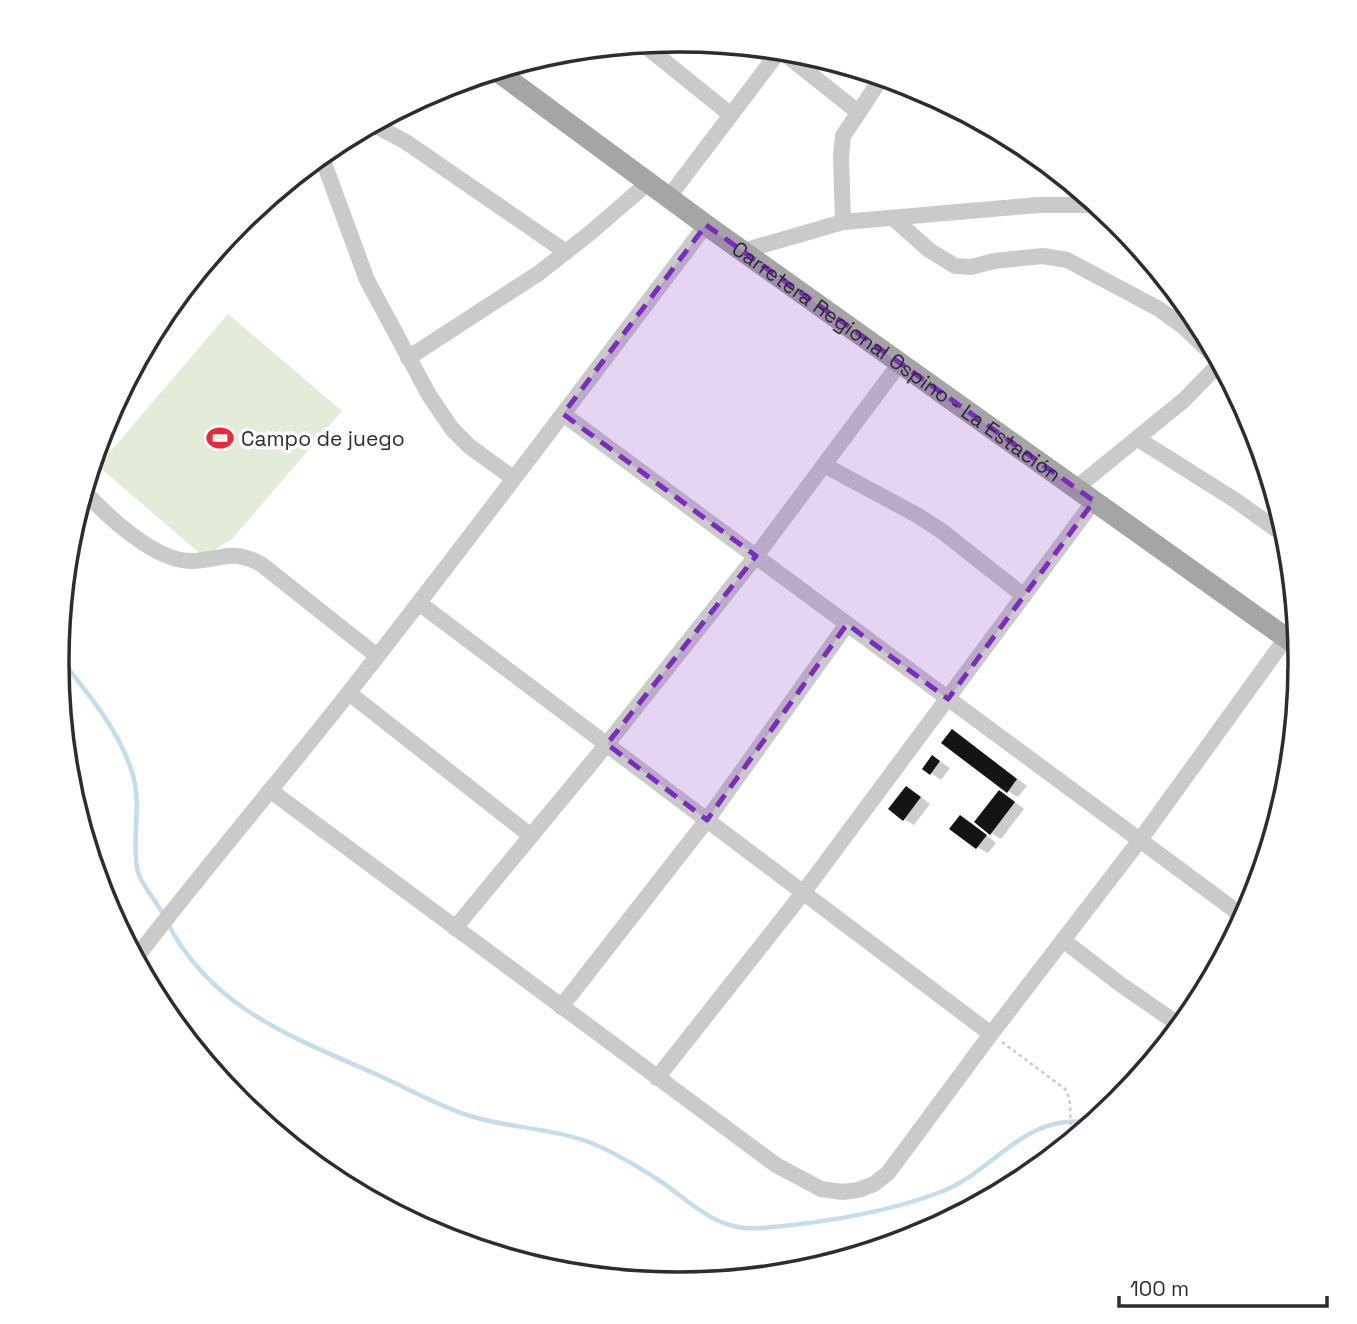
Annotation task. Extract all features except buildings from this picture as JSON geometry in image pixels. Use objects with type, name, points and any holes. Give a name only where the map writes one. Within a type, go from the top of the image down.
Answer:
[{"type":"main road","name":"Carretera Regional Ospino - La Estación","points":[[505,78],[668,198],[1287,639]]},
{"type":"street","points":[[654,53],[731,115]]},
{"type":"street","points":[[668,198],[772,60]]},
{"type":"street","points":[[798,64],[858,112]]},
{"type":"street","points":[[843,222],[841,144],[847,127],[875,86]]},
{"type":"street","points":[[383,129],[406,142],[566,252]]},
{"type":"street","points":[[325,166],[367,280],[408,358],[453,429],[468,446],[513,478]]},
{"type":"street","points":[[408,358],[539,273],[648,183]]},
{"type":"street","points":[[743,251],[843,222],[1038,205],[1081,205]]},
{"type":"street","points":[[893,218],[929,250],[955,266],[971,267],[994,261],[1043,256],[1067,260],[1159,309],[1193,335]]},
{"type":"street","points":[[142,950],[349,693],[706,225]]},
{"type":"street","points":[[455,928],[607,744],[755,556],[901,363]]},
{"type":"street","points":[[1076,488],[1184,400],[1213,370]]},
{"type":"street","points":[[563,414],[1235,910]]},
{"type":"street","points":[[1138,439],[1272,526]]},
{"type":"street","points":[[824,465],[917,514],[1024,596]]},
{"type":"street","points":[[92,499],[111,518],[167,558],[190,561],[232,554],[261,564],[377,656]]},
{"type":"street","points":[[657,1078],[803,892],[1094,501]]},
{"type":"street","points":[[419,603],[991,1034]]},
{"type":"street","points":[[561,1007],[708,820],[847,624]]},
{"type":"street","points":[[271,791],[776,1165],[821,1189],[843,1192],[858,1190],[874,1184],[888,1173],[991,1034],[1288,648]]},
{"type":"street","points":[[349,693],[531,836]]},
{"type":"street","points":[[1063,940],[1172,1020]]},
{"type":"path","points":[[991,1034],[1065,1089],[1069,1095],[1071,1128]]},
{"type":"highlighted area","points":[[706,225],[1094,501],[948,699],[847,624],[707,820],[607,744],[756,556],[563,414]]},
{"type":"green space","name":"Campo de juego","points":[[228,314],[342,411],[233,538],[204,557],[100,468],[103,460]]},
{"type":"waterway","points":[[69,670],[100,710],[126,756],[135,784],[137,868],[144,886],[163,914]]},
{"type":"waterway","points":[[167,922],[207,978],[258,1018],[287,1034],[456,1111],[496,1123],[571,1136],[595,1145],[660,1181],[707,1215],[732,1226],[762,1228],[808,1223],[854,1216],[922,1199],[962,1181],[1030,1133],[1048,1125],[1077,1122]]},
{"type":"place","name":"Campo de juego","points":[[220,438]]}]
